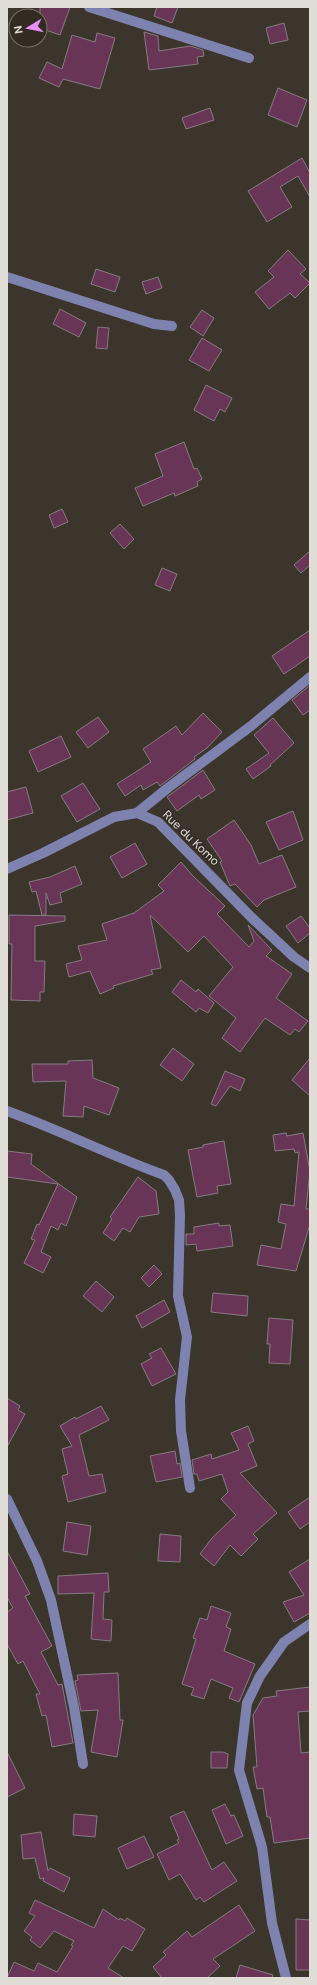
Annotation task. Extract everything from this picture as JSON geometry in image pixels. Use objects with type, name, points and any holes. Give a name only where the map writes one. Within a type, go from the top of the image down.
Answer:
[{"type":"street","points":[[89,7],[249,58]]},
{"type":"street","points":[[7,277],[154,324],[172,326]]},
{"type":"street","points":[[7,870],[114,817],[137,813],[169,787],[251,726],[310,677]]},
{"type":"street","name":"Rue du Komo","points":[[137,813],[158,822],[252,918],[294,957],[310,968]]},
{"type":"street","points":[[7,1111],[49,1126],[91,1147],[164,1175],[175,1190],[180,1215],[178,1296],[187,1337],[180,1400],[181,1431],[190,1488]]},
{"type":"street","points":[[7,1499],[37,1561],[51,1600],[74,1707],[83,1764]]},
{"type":"street","points":[[286,1978],[272,1923],[262,1847],[239,1770],[247,1703],[260,1676],[287,1639],[310,1624]]},
{"type":"building","points":[[70,7],[60,35],[48,31],[48,8],[40,8]]},
{"type":"building","points":[[157,7],[178,7],[172,23],[154,16]]},
{"type":"building","points":[[284,23],[288,40],[270,44],[266,28]]},
{"type":"building","points":[[144,32],[158,36],[159,51],[190,46],[203,50],[204,56],[197,57],[198,64],[149,70]]},
{"type":"building","points":[[97,33],[115,38],[100,89],[63,79],[59,87],[39,78],[47,62],[62,69],[72,35],[95,42]]},
{"type":"building","points":[[278,88],[307,100],[297,127],[268,115]]},
{"type":"building","points":[[210,108],[214,120],[186,129],[182,118]]},
{"type":"building","points":[[302,158],[310,173],[310,197],[298,176],[280,187],[292,207],[267,222],[248,191]]},
{"type":"building","points":[[288,250],[306,269],[300,274],[310,283],[295,298],[290,293],[269,309],[255,292],[274,277],[268,271]]},
{"type":"building","points":[[96,269],[120,277],[115,292],[91,284]]},
{"type":"building","points":[[158,277],[162,288],[146,294],[142,282]]},
{"type":"building","points":[[60,309],[86,323],[79,337],[53,324]]},
{"type":"building","points":[[202,310],[214,318],[203,336],[190,327]]},
{"type":"building","points":[[98,327],[109,328],[107,349],[96,348]]},
{"type":"building","points":[[202,338],[222,350],[209,371],[189,360]]},
{"type":"building","points":[[206,385],[232,398],[225,412],[220,409],[214,421],[194,410]]},
{"type":"building","points":[[184,442],[194,469],[197,468],[202,479],[197,482],[198,486],[175,496],[174,493],[143,506],[135,488],[163,476],[155,454]]},
{"type":"building","points":[[62,509],[68,522],[54,528],[49,515]]},
{"type":"building","points":[[120,524],[134,539],[124,549],[110,533]]},
{"type":"building","points":[[310,551],[310,565],[301,573],[294,565]]},
{"type":"building","points":[[162,568],[177,574],[170,591],[155,585]]},
{"type":"building","points":[[310,630],[310,656],[284,674],[272,656]]},
{"type":"building","points":[[310,685],[310,710],[303,715],[292,700]]},
{"type":"building","points":[[203,713],[222,732],[207,748],[160,786],[157,782],[143,790],[141,785],[125,796],[117,784],[151,762],[143,749],[176,726],[182,735]]},
{"type":"building","points":[[98,717],[109,732],[88,748],[76,732]]},
{"type":"building","points":[[273,718],[294,743],[270,765],[271,766],[253,779],[246,769],[269,753],[254,735]]},
{"type":"building","points":[[61,736],[71,757],[38,772],[29,751]]},
{"type":"building","points":[[203,770],[215,790],[201,799],[199,795],[177,811],[167,797]]},
{"type":"building","points":[[83,783],[100,809],[77,822],[61,796]]},
{"type":"building","points":[[26,787],[33,813],[7,820],[7,792]]},
{"type":"building","points":[[293,811],[303,840],[279,850],[266,822]]},
{"type":"building","points":[[234,820],[251,845],[259,864],[282,855],[296,887],[264,900],[257,907],[235,884],[230,886],[220,862],[222,861],[207,839]]},
{"type":"building","points":[[135,843],[147,864],[122,878],[110,857]]},
{"type":"building","points":[[181,862],[193,876],[225,906],[217,914],[249,947],[254,941],[248,925],[272,950],[266,956],[292,974],[276,998],[308,1021],[299,1032],[295,1029],[290,1035],[265,1018],[240,1052],[222,1038],[236,1018],[209,996],[233,967],[204,936],[188,952],[150,915],[161,968],[151,970],[153,974],[113,986],[114,988],[100,994],[90,971],[69,977],[66,964],[82,960],[78,946],[107,940],[102,924],[134,913],[164,891],[158,885]]},
{"type":"building","points":[[75,866],[82,884],[60,893],[62,902],[50,905],[46,893],[46,915],[42,915],[36,891],[32,892],[29,882],[50,877]]},
{"type":"building","points":[[9,915],[65,916],[65,921],[35,926],[35,961],[45,961],[44,992],[40,992],[40,1001],[11,1000],[12,944],[9,944]]},
{"type":"building","points":[[301,916],[310,928],[310,933],[298,943],[286,926]]},
{"type":"building","points":[[181,980],[196,992],[198,989],[214,1003],[208,1013],[199,1008],[196,1012],[172,992]]},
{"type":"building","points":[[173,1048],[194,1064],[182,1081],[160,1065]]},
{"type":"building","points":[[310,1058],[310,1096],[292,1080]]},
{"type":"building","points":[[92,1060],[93,1078],[119,1088],[109,1115],[84,1106],[83,1117],[63,1116],[66,1081],[33,1082],[32,1064],[68,1064],[68,1061]]},
{"type":"building","points":[[225,1071],[245,1079],[240,1091],[230,1086],[216,1106],[211,1104]]},
{"type":"building","points":[[286,1133],[287,1136],[303,1133],[310,1171],[306,1209],[310,1209],[310,1224],[296,1271],[257,1265],[261,1245],[281,1249],[286,1224],[278,1222],[281,1204],[294,1206],[299,1152],[295,1153],[294,1149],[275,1151],[273,1135]]},
{"type":"building","points":[[224,1141],[231,1184],[217,1186],[218,1193],[197,1197],[188,1150],[203,1147],[203,1145]]},
{"type":"building","points":[[7,1151],[32,1154],[31,1164],[77,1197],[66,1226],[61,1223],[58,1230],[51,1226],[41,1252],[51,1257],[43,1273],[24,1263],[35,1240],[31,1239],[37,1224],[39,1225],[58,1184],[7,1177]]},
{"type":"building","points":[[138,1177],[156,1191],[159,1214],[139,1217],[130,1232],[123,1228],[114,1241],[103,1233],[112,1219],[110,1217]]},
{"type":"building","points":[[219,1223],[219,1226],[230,1225],[233,1246],[197,1251],[196,1244],[186,1245],[186,1234],[194,1234],[194,1227]]},
{"type":"building","points":[[154,1265],[162,1274],[149,1287],[141,1278]]},
{"type":"building","points":[[96,1281],[114,1297],[102,1312],[83,1296]]},
{"type":"building","points":[[213,1293],[248,1296],[247,1316],[211,1312]]},
{"type":"building","points":[[164,1300],[170,1312],[142,1328],[136,1316]]},
{"type":"building","points":[[269,1318],[293,1320],[290,1364],[269,1363],[270,1344],[267,1344]]},
{"type":"building","points":[[161,1348],[176,1374],[152,1386],[141,1364],[152,1358],[149,1354]]},
{"type":"building","points":[[7,1398],[20,1406],[18,1410],[25,1414],[7,1447]]},
{"type":"building","points":[[101,1406],[109,1420],[79,1435],[89,1476],[102,1474],[106,1492],[68,1502],[62,1476],[68,1474],[62,1449],[72,1446],[60,1426],[75,1417],[76,1419]]},
{"type":"building","points":[[248,1426],[254,1441],[248,1444],[257,1466],[240,1473],[277,1513],[253,1534],[258,1539],[241,1556],[230,1545],[214,1566],[200,1554],[212,1538],[236,1515],[221,1499],[228,1492],[222,1474],[199,1481],[197,1474],[194,1474],[192,1460],[211,1454],[212,1459],[239,1450],[231,1433]]},
{"type":"building","points":[[175,1451],[177,1464],[180,1463],[182,1477],[156,1482],[150,1456]]},
{"type":"building","points":[[310,1497],[310,1522],[300,1529],[288,1512]]},
{"type":"building","points":[[67,1522],[91,1526],[87,1555],[63,1551]]},
{"type":"building","points":[[160,1534],[181,1536],[180,1562],[158,1561]]},
{"type":"building","points":[[7,1551],[30,1594],[25,1596],[52,1646],[41,1652],[58,1685],[62,1684],[73,1743],[52,1747],[46,1715],[42,1716],[36,1694],[40,1694],[23,1661],[18,1664],[7,1644],[7,1612],[13,1608],[7,1597]]},
{"type":"building","points":[[310,1559],[310,1613],[294,1622],[283,1602],[304,1595],[289,1572]]},
{"type":"building","points":[[108,1573],[109,1592],[104,1592],[103,1619],[112,1620],[111,1641],[91,1639],[94,1593],[58,1594],[58,1576]]},
{"type":"building","points":[[211,1606],[231,1613],[226,1627],[231,1629],[224,1651],[255,1664],[239,1702],[229,1698],[233,1688],[211,1679],[204,1699],[191,1695],[194,1688],[182,1684],[196,1639],[193,1638],[200,1618],[207,1620]]},
{"type":"building","points":[[118,1673],[120,1720],[123,1720],[117,1757],[91,1752],[98,1710],[81,1711],[75,1681],[78,1680],[77,1675]]},
{"type":"building","points":[[310,1687],[310,1711],[298,1712],[301,1753],[310,1752],[310,1838],[274,1843],[270,1817],[267,1817],[263,1788],[257,1789],[253,1767],[257,1767],[253,1715],[263,1698],[277,1696],[276,1691]]},
{"type":"building","points":[[7,1752],[25,1788],[7,1797]]},
{"type":"building","points":[[211,1752],[223,1752],[228,1754],[227,1768],[211,1768]]},
{"type":"building","points":[[225,1804],[231,1816],[234,1815],[243,1836],[226,1844],[212,1810]]},
{"type":"building","points":[[184,1811],[212,1870],[224,1862],[237,1881],[204,1902],[200,1897],[196,1900],[180,1874],[169,1880],[157,1854],[179,1843],[177,1840],[179,1839],[170,1817]]},
{"type":"building","points":[[74,1814],[97,1816],[95,1837],[73,1835]]},
{"type":"building","points":[[41,1832],[48,1871],[50,1868],[70,1878],[64,1892],[43,1881],[44,1878],[40,1879],[35,1858],[23,1859],[21,1835]]},
{"type":"building","points":[[144,1836],[154,1857],[127,1869],[118,1848]]},
{"type":"building","points":[[35,1900],[94,1928],[103,1909],[119,1920],[120,1918],[125,1921],[127,1918],[145,1929],[132,1951],[123,1946],[108,1968],[124,1978],[7,1978],[14,1962],[34,1971],[38,1963],[57,1972],[73,1946],[71,1945],[74,1941],[54,1931],[40,1948],[30,1940],[32,1937],[24,1931],[35,1916],[29,1913]]},
{"type":"building","points":[[239,1905],[255,1931],[213,1959],[220,1966],[207,1978],[162,1978],[153,1967],[166,1955],[163,1952],[187,1931],[192,1937]]},
{"type":"building","points":[[296,1919],[310,1920],[310,1970],[296,1970]]},
{"type":"building","points":[[240,1965],[273,1975],[272,1978],[236,1978]]}]
